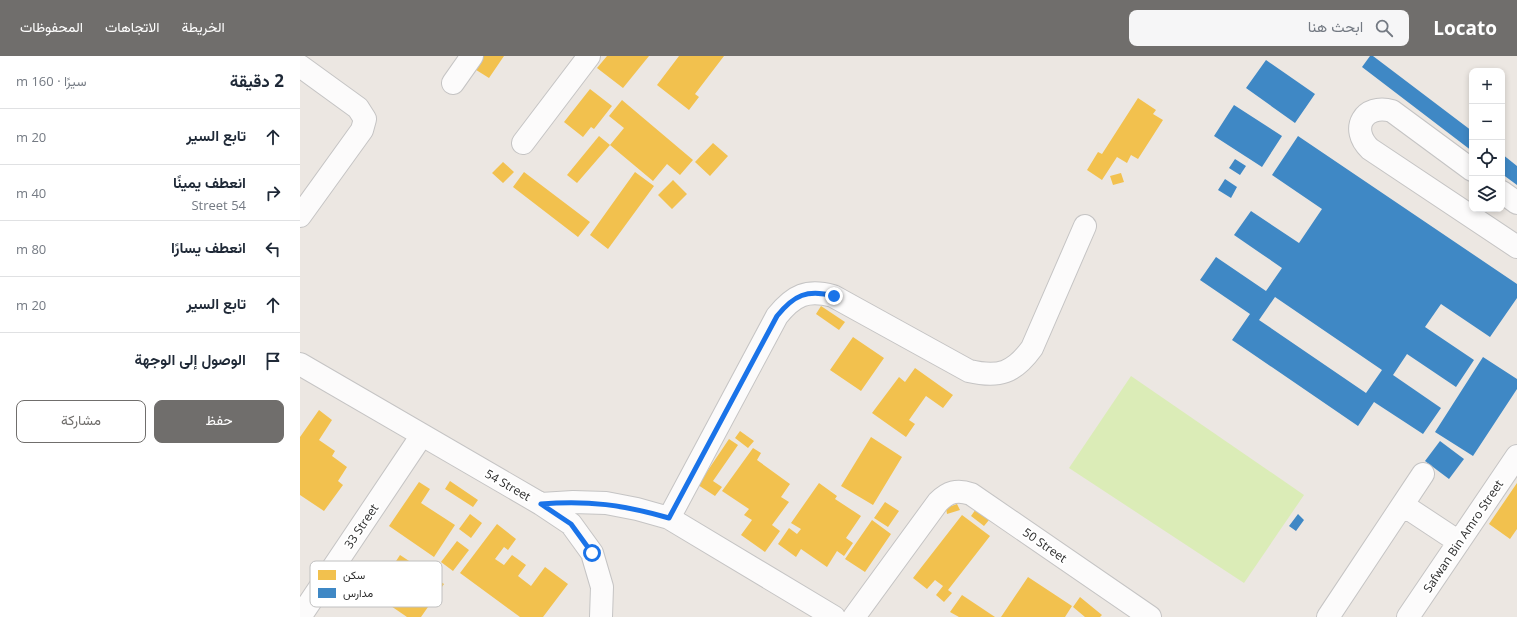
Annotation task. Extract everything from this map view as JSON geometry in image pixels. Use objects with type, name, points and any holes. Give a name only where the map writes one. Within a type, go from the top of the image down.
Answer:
[{"type":"street","points":[[453,83],[472,56]]},
{"type":"street","points":[[523,143],[585,58]]},
{"type":"street","points":[[300,66],[361,111],[365,119],[362,130],[300,216]]},
{"type":"street","points":[[1469,168],[1392,111],[1382,108],[1373,110],[1365,116],[1360,124],[1360,133],[1363,142],[1370,149],[1517,247]]},
{"type":"street","points":[[1505,194],[1517,203]]},
{"type":"street","points":[[669,518],[777,316],[788,303],[802,294],[818,292],[834,296],[969,371],[987,375],[1006,372],[1021,362],[1032,348],[1085,226]]},
{"type":"street","name":"54 Street","points":[[300,364],[541,504],[573,502],[606,503],[637,508],[669,518],[834,617]]},
{"type":"street","name":"33 Street","points":[[338,561],[422,435]]},
{"type":"street","name":"Safwan Bin Amro Street","points":[[1408,617],[1517,456]]},
{"type":"street","points":[[1328,617],[1423,474]]},
{"type":"street","name":"50 Street","points":[[854,617],[938,502],[953,491],[962,491],[971,494],[1138,614]]},
{"type":"street","points":[[541,504],[571,524],[592,553],[602,587],[601,617]]},
{"type":"street","points":[[1403,505],[1459,542]]},
{"type":"street","name":"33 Street","points":[[300,617],[310,602]]},
{"type":"green space","points":[[1131,376],[1304,495],[1244,583],[1069,468]]},
{"type":"building: سكن","points":[[481,56],[504,56],[489,78],[473,68]]},
{"type":"building: سكن","points":[[607,56],[649,56],[623,88],[597,68]]},
{"type":"building: سكن","points":[[679,56],[724,56],[695,94],[699,97],[689,110],[657,85]]},
{"type":"building: سكن","points":[[590,89],[612,106],[594,129],[591,127],[583,137],[564,122]]},
{"type":"building: سكن","points":[[1138,98],[1156,110],[1153,114],[1163,120],[1138,159],[1131,155],[1127,163],[1117,157],[1102,180],[1087,170],[1098,152],[1102,154]]},
{"type":"building: سكن","points":[[622,100],[693,160],[680,175],[667,164],[653,181],[610,145],[624,128],[609,116]]},
{"type":"building: سكن","points":[[599,136],[610,145],[577,183],[567,175]]},
{"type":"building: سكن","points":[[713,143],[728,156],[710,176],[695,162]]},
{"type":"building: سكن","points":[[503,162],[514,172],[503,183],[492,173]]},
{"type":"building: سكن","points":[[524,172],[590,222],[578,237],[513,187]]},
{"type":"building: سكن","points":[[635,172],[654,186],[608,249],[590,235]]},
{"type":"building: سكن","points":[[1121,173],[1124,182],[1113,185],[1110,176]]},
{"type":"building: سكن","points":[[673,180],[687,194],[672,209],[658,195]]},
{"type":"building: سكن","points":[[821,306],[845,322],[839,330],[816,314]]},
{"type":"building: سكن","points":[[853,337],[884,358],[861,391],[830,370]]},
{"type":"building: سكن","points":[[915,368],[953,395],[943,408],[926,396],[909,420],[915,424],[906,437],[872,413],[899,377],[905,382]]},
{"type":"building: سكن","points":[[319,410],[332,420],[319,440],[335,451],[332,456],[347,467],[338,481],[343,485],[324,511],[300,495],[300,437]]},
{"type":"building: سكن","points":[[740,431],[754,441],[748,448],[735,438]]},
{"type":"building: سكن","points":[[871,437],[902,457],[873,505],[841,486]]},
{"type":"building: سكن","points":[[729,439],[738,445],[713,481],[722,487],[715,496],[698,485]]},
{"type":"building: سكن","points":[[753,448],[761,453],[757,460],[790,484],[781,497],[789,502],[772,525],[780,531],[765,552],[741,535],[752,520],[744,515],[749,509],[722,491]]},
{"type":"building: سكن","points":[[450,481],[478,500],[473,507],[445,489]]},
{"type":"building: سكن","points":[[419,482],[430,489],[421,503],[455,525],[434,557],[389,526]]},
{"type":"building: سكن","points":[[819,483],[837,496],[835,499],[861,516],[846,538],[853,543],[844,556],[837,551],[827,567],[801,549],[796,557],[778,544],[789,528],[797,534],[801,529],[791,523]]},
{"type":"building: سكن","points":[[1517,483],[1517,529],[1510,539],[1489,524]]},
{"type":"building: سكن","points":[[885,502],[899,511],[888,527],[874,518]]},
{"type":"building: سكن","points":[[957,504],[960,510],[947,514],[946,508]]},
{"type":"building: سكن","points":[[976,509],[989,520],[984,526],[971,516]]},
{"type":"building: سكن","points":[[470,514],[482,523],[471,538],[459,529]]},
{"type":"building: سكن","points":[[962,515],[990,536],[948,590],[952,593],[944,602],[936,595],[943,586],[935,580],[927,589],[913,578]]},
{"type":"building: سكن","points":[[872,520],[891,534],[865,572],[845,559]]},
{"type":"building: سكن","points":[[497,524],[516,539],[508,550],[504,547],[495,559],[504,565],[512,555],[526,565],[518,576],[531,586],[545,567],[568,584],[543,617],[520,617],[460,573]]},
{"type":"building: سكن","points":[[457,541],[469,550],[453,571],[442,561]]},
{"type":"building: سكن","points":[[400,555],[409,561],[396,561]]},
{"type":"building: سكن","points":[[1028,577],[1072,606],[1065,617],[1001,617]]},
{"type":"building: سكن","points":[[962,595],[995,617],[959,617],[950,612]]},
{"type":"building: سكن","points":[[1080,597],[1102,615],[1100,617],[1085,617],[1073,607]]},
{"type":"building: سكن","points":[[392,607],[428,607],[421,617],[407,617]]},
{"type":"building: مدارس","points":[[1370,56],[1373,56],[1469,129],[1469,149],[1362,67]]},
{"type":"building: مدارس","points":[[1266,60],[1315,94],[1295,123],[1246,88]]},
{"type":"building: مدارس","points":[[1234,105],[1282,136],[1262,167],[1214,136]]},
{"type":"building: مدارس","points":[[1298,136],[1517,284],[1517,298],[1490,337],[1441,304],[1425,327],[1474,360],[1456,387],[1407,354],[1393,375],[1441,408],[1423,434],[1374,402],[1358,426],[1232,340],[1250,314],[1200,280],[1216,257],[1266,291],[1282,268],[1234,235],[1251,211],[1299,243],[1322,209],[1272,175]],"holes":[[[1275,297],[1382,370],[1366,393],[1259,320]]]},
{"type":"building: مدارس","points":[[1505,156],[1517,166],[1517,185],[1505,176]]},
{"type":"building: مدارس","points":[[1235,159],[1246,166],[1240,175],[1229,168]]},
{"type":"building: مدارس","points":[[1225,179],[1237,187],[1231,198],[1218,190]]},
{"type":"building: مدارس","points":[[1483,357],[1517,379],[1517,389],[1473,456],[1435,432]]},
{"type":"building: مدارس","points":[[1440,441],[1464,459],[1449,479],[1425,461]]},
{"type":"building: مدارس","points":[[1298,514],[1304,520],[1296,531],[1289,526]]},
{"type":"route","points":[[592,553],[571,524],[541,504],[573,502],[606,503],[637,508],[669,518],[777,316],[788,303],[802,294],[818,292],[834,296]]}]
